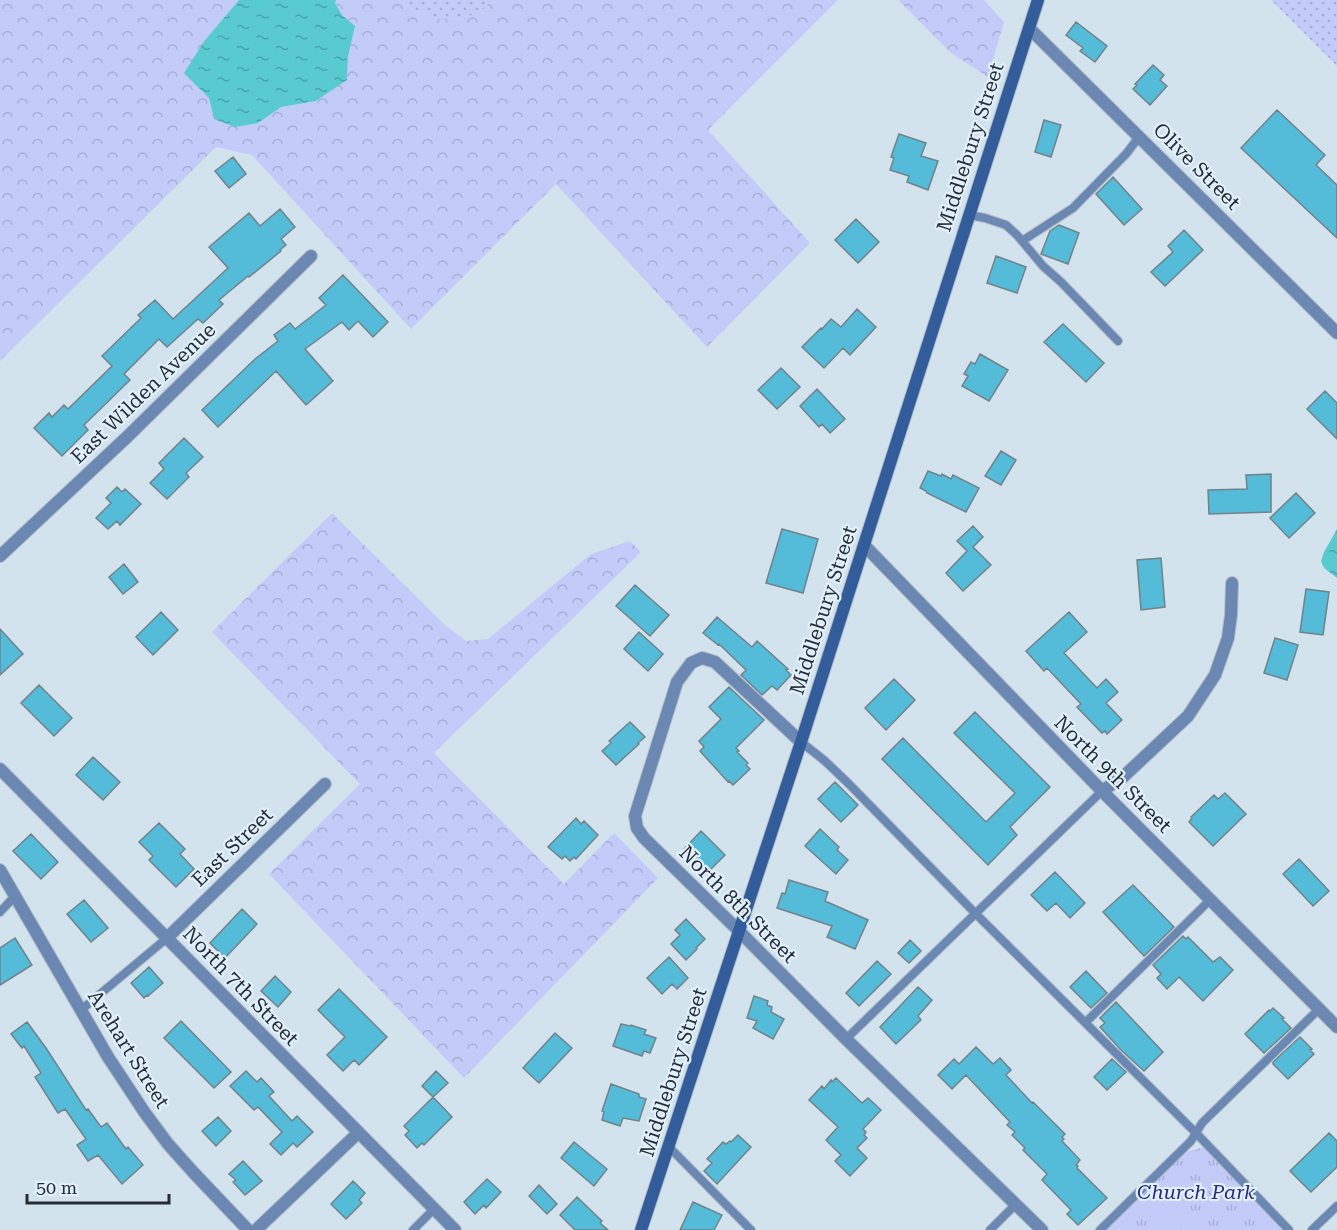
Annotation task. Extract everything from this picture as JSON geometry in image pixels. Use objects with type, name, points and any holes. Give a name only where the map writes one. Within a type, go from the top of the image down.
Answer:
[{"type":"main road","name":"Middlebury Street","points":[[641,1230],[740,932],[1038,0]]},
{"type":"street","name":"Olive Street","points":[[1029,28],[1337,333]]},
{"type":"street","name":"East Wilden Avenue","points":[[0,556],[127,437],[311,256]]},
{"type":"street","name":"North 9th Street","points":[[864,545],[1102,791],[1337,1027]]},
{"type":"street","points":[[1102,791],[1123,777],[1188,716],[1215,675],[1228,638],[1232,583]]},
{"type":"street","name":"North 8th Street","points":[[801,742],[715,662],[702,658],[691,663],[677,682],[635,816],[637,828],[644,838],[846,1039],[1042,1230]]},
{"type":"street","name":"North 7th Street","points":[[0,769],[455,1230]]},
{"type":"street","name":"East Street","points":[[167,938],[325,784]]},
{"type":"street","name":"Arehart Street","points":[[0,870],[108,1057],[144,1113],[168,1144],[248,1230]]},
{"type":"street","points":[[256,1230],[358,1133]]},
{"type":"lane","points":[[1022,242],[1073,208],[1126,154],[1139,137]]},
{"type":"lane","points":[[969,215],[1006,225],[1043,266],[1118,341]]},
{"type":"lane","points":[[801,742],[849,784],[976,914],[1196,1132],[1289,1230]]},
{"type":"lane","points":[[846,1039],[1102,791]]},
{"type":"lane","points":[[0,912],[15,896]]},
{"type":"lane","points":[[1086,1023],[1210,900]]},
{"type":"lane","points":[[81,1010],[167,938]]},
{"type":"lane","points":[[1100,1230],[1191,1141],[1202,1123],[1319,1009]]},
{"type":"lane","points":[[669,1147],[751,1230]]},
{"type":"lane","points":[[990,1230],[1016,1204]]},
{"type":"lane","points":[[1312,1230],[1337,1206]]},
{"type":"lane","points":[[413,1230],[434,1209]]},
{"type":"green space","points":[[0,0],[239,0],[205,40],[209,98],[214,119],[258,123],[281,107],[316,101],[347,80],[348,57],[355,26],[342,15],[335,3],[336,0],[403,0],[412,10],[436,19],[467,18],[495,0],[838,0],[708,130],[810,243],[707,347],[556,184],[411,329],[252,155],[216,147],[0,361]]},
{"type":"green space","points":[[403,0],[495,0],[467,18],[436,19],[412,10]]},
{"type":"green space","points":[[898,0],[984,0],[1004,22],[988,77],[951,53]]},
{"type":"green space","points":[[1271,0],[1337,0],[1337,66]]},
{"type":"green space","points":[[332,513],[445,625],[466,641],[488,639],[591,554],[630,541],[641,552],[434,753],[564,884],[614,833],[658,878],[464,1078],[269,874],[360,784],[212,632]]},
{"type":"green space","name":"Church Park","points":[[1204,1147],[1282,1230],[1106,1230],[1183,1153]]},
{"type":"green space","points":[[1159,1197],[1184,1222],[1176,1230],[1157,1230],[1141,1215]]},
{"type":"water","points":[[239,0],[336,0],[335,3],[342,15],[355,26],[348,57],[347,80],[316,101],[281,107],[258,123],[235,127],[214,119],[209,98],[184,73],[205,40]]},
{"type":"water","points":[[1337,529],[1337,578],[1324,568],[1321,561]]},
{"type":"building","points":[[1076,22],[1107,46],[1095,62],[1080,51],[1083,48],[1066,35]]},
{"type":"building","points":[[1153,65],[1164,75],[1160,80],[1167,86],[1150,105],[1133,89]]},
{"type":"building","points":[[1277,110],[1325,155],[1316,165],[1337,185],[1337,238],[1241,148]]},
{"type":"building","points":[[1044,120],[1061,125],[1051,157],[1035,152]]},
{"type":"building","points":[[899,134],[926,143],[921,156],[938,161],[928,190],[907,182],[909,176],[890,170],[894,158],[891,157]]},
{"type":"building","points":[[233,157],[246,174],[229,188],[215,171]]},
{"type":"building","points":[[1113,177],[1142,209],[1124,225],[1096,194]]},
{"type":"building","points":[[280,209],[295,227],[281,239],[286,245],[281,251],[219,300],[223,304],[203,323],[198,319],[167,347],[159,339],[124,374],[130,380],[84,425],[88,430],[62,456],[34,428],[49,413],[52,417],[64,405],[68,409],[112,366],[102,356],[141,318],[138,315],[155,300],[173,319],[228,268],[209,247],[249,213],[260,226]]},
{"type":"building","points":[[856,219],[879,242],[858,263],[835,240]]},
{"type":"building","points":[[1059,225],[1079,233],[1068,264],[1041,254],[1050,231]]},
{"type":"building","points":[[1184,230],[1203,250],[1165,286],[1151,272],[1173,252],[1168,246]]},
{"type":"building","points":[[996,256],[1026,267],[1017,293],[987,283]]},
{"type":"building","points":[[343,275],[388,322],[373,337],[358,321],[349,330],[342,322],[305,349],[333,381],[306,405],[276,371],[218,427],[202,410],[255,359],[278,341],[274,335],[290,323],[295,329],[326,305],[319,298]]},
{"type":"building","points":[[857,309],[876,327],[850,355],[843,348],[824,368],[802,347],[831,319],[841,327]]},
{"type":"building","points":[[1063,324],[1104,363],[1086,382],[1044,342]]},
{"type":"building","points":[[980,354],[1008,370],[989,401],[962,386],[968,376],[964,374],[971,362],[975,364]]},
{"type":"building","points":[[781,368],[800,387],[777,409],[758,390]]},
{"type":"building","points":[[817,389],[845,419],[830,433],[822,424],[819,427],[800,406]]},
{"type":"building","points":[[1325,391],[1337,403],[1337,439],[1307,409]]},
{"type":"building","points":[[184,438],[203,457],[186,473],[189,477],[167,499],[150,483],[164,469],[159,463]]},
{"type":"building","points":[[1001,451],[1016,460],[1001,485],[985,476]]},
{"type":"building","points":[[928,471],[951,479],[953,475],[979,488],[966,512],[920,488]]},
{"type":"building","points":[[1271,474],[1271,512],[1209,514],[1208,490],[1247,489],[1246,475]]},
{"type":"building","points":[[117,487],[122,492],[125,489],[141,504],[120,525],[117,521],[108,529],[96,518],[111,503],[106,498]]},
{"type":"building","points":[[1296,493],[1315,513],[1289,538],[1270,518]]},
{"type":"building","points":[[973,526],[983,537],[973,547],[991,565],[963,591],[946,573],[967,551],[957,541]]},
{"type":"building","points":[[782,529],[818,539],[803,593],[766,583]]},
{"type":"building","points":[[1161,558],[1165,607],[1141,610],[1137,560]]},
{"type":"building","points":[[124,564],[138,582],[123,594],[109,577]]},
{"type":"building","points":[[635,585],[669,615],[650,636],[616,606]]},
{"type":"building","points":[[1306,589],[1329,592],[1323,635],[1300,632]]},
{"type":"building","points":[[161,612],[178,630],[153,655],[136,637]]},
{"type":"building","points":[[1069,612],[1087,632],[1064,653],[1097,688],[1106,679],[1118,692],[1106,703],[1122,720],[1107,734],[1105,731],[1102,733],[1077,707],[1081,704],[1047,668],[1044,671],[1026,651]]},
{"type":"building","points":[[717,617],[752,647],[757,641],[788,669],[786,670],[791,675],[777,690],[772,686],[762,695],[741,675],[746,670],[719,644],[703,633]]},
{"type":"building","points":[[0,629],[23,654],[0,675]]},
{"type":"building","points":[[639,632],[663,654],[648,671],[624,649]]},
{"type":"building","points":[[1275,638],[1298,645],[1287,680],[1264,673]]},
{"type":"building","points":[[894,679],[915,700],[886,730],[865,708]]},
{"type":"building","points":[[39,685],[72,718],[54,736],[21,703]]},
{"type":"building","points":[[729,687],[764,720],[736,748],[750,769],[733,785],[700,751],[704,747],[699,741],[721,719],[709,707]]},
{"type":"building","points":[[975,712],[1050,787],[1010,827],[1017,835],[988,865],[882,759],[903,738],[986,822],[1015,793],[954,733]]},
{"type":"building","points":[[630,722],[645,737],[616,765],[602,751],[611,743],[609,741]]},
{"type":"building","points":[[93,757],[120,782],[103,800],[76,775]]},
{"type":"building","points":[[835,782],[858,805],[841,822],[818,799]]},
{"type":"building","points":[[1225,793],[1246,814],[1213,846],[1189,822],[1191,817],[1214,795],[1218,799]]},
{"type":"building","points":[[576,818],[581,824],[584,821],[598,835],[576,859],[574,857],[570,861],[565,856],[562,859],[548,847]]},
{"type":"building","points":[[159,823],[185,849],[180,854],[194,869],[176,887],[149,860],[153,856],[139,842]]},
{"type":"building","points":[[820,829],[839,847],[837,850],[848,860],[836,874],[805,846]]},
{"type":"building","points":[[701,831],[725,855],[708,872],[684,849]]},
{"type":"building","points":[[31,834],[58,862],[41,879],[13,851]]},
{"type":"building","points":[[1299,859],[1329,891],[1313,906],[1283,874]]},
{"type":"building","points":[[1055,872],[1085,903],[1070,918],[1056,903],[1047,911],[1031,895]]},
{"type":"building","points":[[789,880],[828,892],[825,901],[868,920],[855,949],[827,937],[832,926],[777,908],[782,893],[785,894]]},
{"type":"building","points":[[1133,885],[1174,927],[1144,956],[1103,912]]},
{"type":"building","points":[[84,900],[108,928],[91,942],[67,914]]},
{"type":"building","points":[[242,909],[257,924],[225,958],[210,943]]},
{"type":"building","points":[[686,919],[705,939],[686,960],[671,944],[680,935],[675,930]]},
{"type":"building","points":[[1183,936],[1186,939],[1188,937],[1213,962],[1220,957],[1233,970],[1203,1001],[1179,977],[1167,989],[1157,978],[1161,974],[1153,965]]},
{"type":"building","points":[[15,938],[32,965],[0,985],[0,948]]},
{"type":"building","points":[[910,940],[921,951],[909,963],[898,953]]},
{"type":"building","points":[[669,957],[688,978],[677,989],[672,984],[662,994],[647,978]]},
{"type":"building","points":[[877,961],[891,974],[859,1006],[846,993]]},
{"type":"building","points":[[149,967],[163,983],[144,998],[131,983]]},
{"type":"building","points":[[1086,971],[1107,993],[1091,1008],[1070,987]]},
{"type":"building","points":[[275,976],[291,992],[278,1007],[261,991]]},
{"type":"building","points":[[918,987],[932,1000],[918,1016],[921,1020],[896,1044],[880,1027]]},
{"type":"building","points":[[339,989],[387,1037],[359,1065],[354,1060],[343,1071],[327,1055],[345,1037],[318,1010]]},
{"type":"building","points":[[754,996],[768,1001],[767,1005],[772,1007],[771,1012],[784,1019],[773,1039],[753,1028],[757,1021],[747,1018]]},
{"type":"building","points":[[1116,1002],[1163,1052],[1144,1071],[1100,1027],[1105,1023],[1100,1018]]},
{"type":"building","points":[[1273,1008],[1291,1028],[1264,1053],[1245,1034]]},
{"type":"building","points":[[181,1021],[231,1072],[214,1088],[164,1038]]},
{"type":"building","points":[[27,1022],[86,1110],[88,1109],[101,1127],[107,1123],[126,1149],[128,1147],[143,1165],[122,1184],[98,1155],[88,1161],[77,1145],[86,1139],[65,1109],[58,1113],[35,1077],[41,1073],[24,1046],[22,1048],[11,1034]]},
{"type":"building","points":[[621,1024],[646,1030],[644,1034],[656,1038],[650,1053],[644,1051],[642,1056],[613,1046]]},
{"type":"building","points":[[555,1033],[572,1048],[539,1083],[523,1068]]},
{"type":"building","points":[[1300,1037],[1314,1054],[1288,1079],[1273,1062]]},
{"type":"building","points":[[976,1047],[993,1064],[1000,1058],[1011,1070],[1006,1075],[1065,1134],[1062,1141],[1080,1160],[1076,1165],[1077,1168],[1107,1198],[1078,1225],[1067,1214],[1071,1210],[1042,1180],[1047,1174],[1023,1150],[1025,1148],[1012,1135],[1015,1132],[1007,1125],[1010,1122],[966,1075],[952,1089],[938,1075],[954,1059],[959,1064]]},
{"type":"building","points":[[1112,1059],[1126,1072],[1107,1090],[1094,1077]]},
{"type":"building","points":[[246,1071],[257,1082],[261,1078],[274,1092],[269,1096],[292,1121],[297,1116],[313,1132],[297,1147],[293,1143],[281,1155],[270,1144],[282,1132],[258,1107],[254,1110],[230,1086]]},
{"type":"building","points":[[436,1071],[448,1083],[433,1097],[422,1086]]},
{"type":"building","points":[[836,1078],[862,1103],[868,1098],[881,1110],[863,1129],[867,1138],[857,1148],[867,1158],[850,1176],[835,1161],[841,1155],[826,1140],[838,1127],[809,1100],[822,1086],[824,1089],[831,1080],[832,1082]]},
{"type":"building","points":[[611,1084],[639,1094],[639,1097],[646,1099],[639,1121],[623,1118],[620,1126],[602,1120],[604,1112],[602,1111]]},
{"type":"building","points":[[433,1097],[452,1117],[424,1145],[422,1143],[417,1148],[405,1135],[409,1131],[404,1126]]},
{"type":"building","points":[[218,1117],[231,1131],[216,1146],[202,1131]]},
{"type":"building","points":[[1329,1133],[1337,1141],[1337,1167],[1311,1192],[1290,1171]]},
{"type":"building","points":[[738,1135],[751,1147],[717,1184],[704,1171],[712,1163],[707,1159],[723,1142],[726,1144],[731,1142]]},
{"type":"building","points":[[574,1142],[607,1169],[594,1186],[561,1158]]},
{"type":"building","points":[[243,1161],[262,1181],[245,1195],[233,1182],[236,1180],[229,1174]]},
{"type":"building","points":[[487,1179],[501,1192],[486,1208],[484,1205],[475,1214],[464,1202]]},
{"type":"building","points":[[353,1181],[365,1193],[359,1200],[362,1203],[346,1219],[331,1204]]},
{"type":"building","points":[[539,1185],[557,1204],[547,1214],[529,1196]]},
{"type":"building","points":[[577,1197],[608,1230],[575,1230],[560,1215]]},
{"type":"building","points":[[693,1202],[722,1215],[714,1230],[680,1230]]}]
